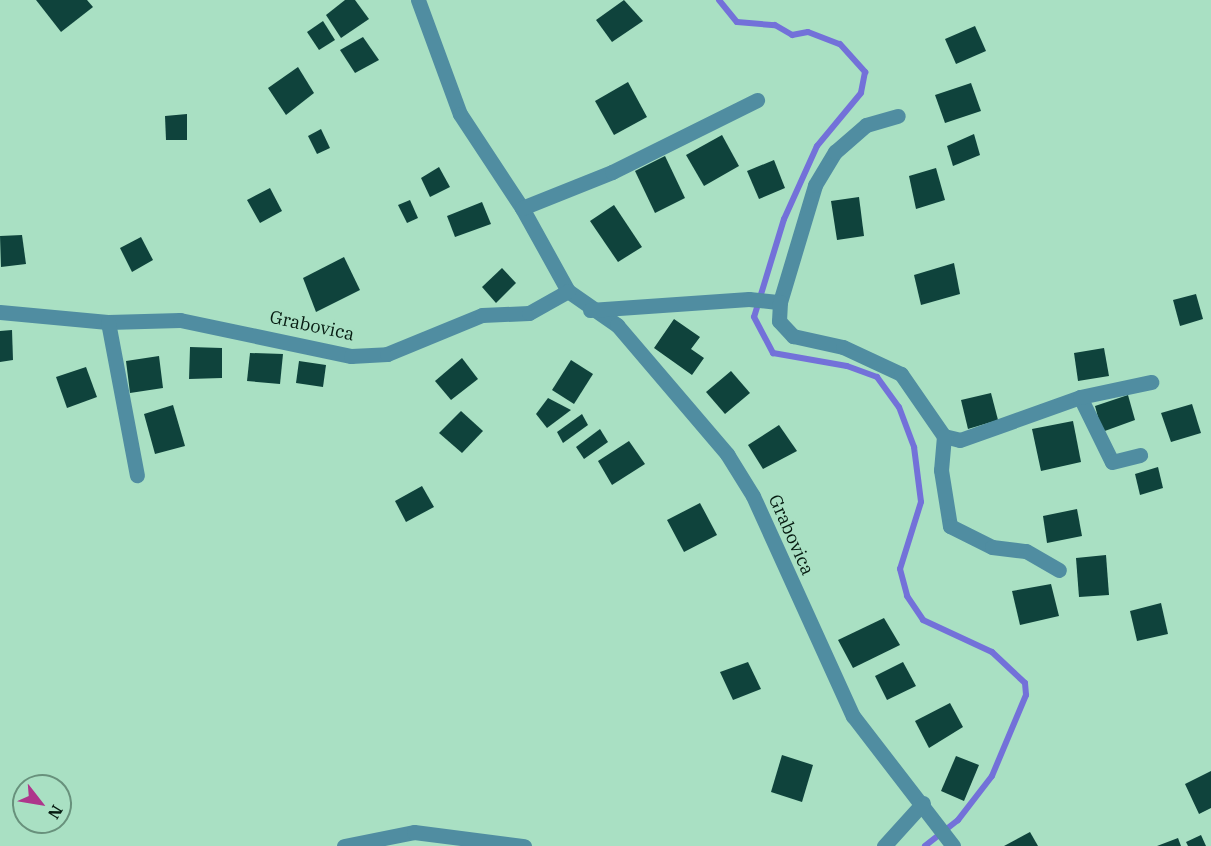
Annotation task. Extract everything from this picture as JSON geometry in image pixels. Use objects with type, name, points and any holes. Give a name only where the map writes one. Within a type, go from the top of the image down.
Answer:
[{"type":"street","name":"Grabovica","points":[[418,0],[460,114],[522,208],[568,291],[589,310],[617,325],[727,454],[753,496],[853,716],[923,802],[952,845]]},
{"type":"street","points":[[522,208],[612,172],[757,100]]},
{"type":"street","points":[[898,116],[866,125],[835,152],[811,195],[774,301],[779,321],[793,336],[843,348],[901,374],[944,436],[941,470],[951,526],[992,547],[1026,551],[1059,570]]},
{"type":"street","name":"Grabovica","points":[[0,312],[108,322],[180,320],[351,356],[387,354],[482,315],[529,313],[568,291]]},
{"type":"street","points":[[589,310],[749,299],[774,301]]},
{"type":"street","points":[[108,322],[137,475]]},
{"type":"street","points":[[944,436],[960,440],[1080,397],[1151,382]]},
{"type":"street","points":[[1080,397],[1112,462],[1140,455]]},
{"type":"street","points":[[884,846],[923,802]]},
{"type":"street","points":[[345,846],[414,832],[524,846]]},
{"type":"building","points":[[36,0],[87,0],[93,7],[61,32]]},
{"type":"building","points":[[345,0],[355,0],[369,19],[341,38],[326,15]]},
{"type":"building","points":[[624,0],[643,21],[612,42],[596,20]]},
{"type":"building","points":[[323,21],[335,40],[319,50],[307,32]]},
{"type":"building","points":[[975,26],[986,51],[956,64],[945,39]]},
{"type":"building","points":[[363,37],[379,60],[355,73],[340,50]]},
{"type":"building","points":[[298,67],[314,93],[286,115],[268,88]]},
{"type":"building","points":[[628,82],[647,117],[614,135],[595,101]]},
{"type":"building","points":[[971,83],[981,111],[945,123],[935,95]]},
{"type":"building","points":[[187,114],[187,140],[166,140],[165,116]]},
{"type":"building","points":[[321,129],[330,148],[317,154],[308,136]]},
{"type":"building","points":[[974,134],[980,155],[953,166],[947,146]]},
{"type":"building","points":[[722,135],[739,166],[704,186],[686,155]]},
{"type":"building","points":[[665,156],[685,198],[655,213],[635,171]]},
{"type":"building","points":[[774,160],[785,188],[759,199],[747,171]]},
{"type":"building","points":[[439,167],[450,187],[430,197],[421,178]]},
{"type":"building","points":[[936,168],[945,200],[916,209],[909,176]]},
{"type":"building","points":[[270,188],[282,211],[260,223],[247,200]]},
{"type":"building","points":[[859,197],[864,236],[837,240],[831,201]]},
{"type":"building","points":[[410,200],[418,218],[407,223],[398,205]]},
{"type":"building","points":[[482,202],[491,224],[455,237],[447,216]]},
{"type":"building","points":[[614,205],[642,247],[618,262],[590,221]]},
{"type":"building","points":[[22,235],[26,264],[1,267],[0,236]]},
{"type":"building","points":[[141,237],[153,260],[132,272],[120,248]]},
{"type":"building","points":[[344,257],[360,290],[316,312],[303,278]]},
{"type":"building","points":[[954,263],[960,294],[921,305],[914,275]]},
{"type":"building","points":[[502,268],[516,283],[496,303],[482,287]]},
{"type":"building","points":[[1196,294],[1203,319],[1180,326],[1173,300]]},
{"type":"building","points":[[674,319],[700,337],[691,349],[704,358],[692,375],[654,348]]},
{"type":"building","points":[[12,330],[13,360],[0,362],[0,331]]},
{"type":"building","points":[[190,347],[222,348],[222,378],[189,379]]},
{"type":"building","points":[[1104,348],[1109,376],[1078,381],[1074,353]]},
{"type":"building","points":[[250,353],[283,354],[280,384],[247,381]]},
{"type":"building","points":[[159,356],[163,388],[130,393],[126,361]]},
{"type":"building","points":[[462,358],[478,379],[451,400],[435,381]]},
{"type":"building","points":[[571,360],[593,374],[574,404],[552,390]]},
{"type":"building","points":[[299,361],[326,365],[323,387],[296,383]]},
{"type":"building","points":[[86,367],[97,397],[67,408],[56,377]]},
{"type":"building","points":[[731,371],[750,393],[725,414],[706,392]]},
{"type":"building","points":[[991,393],[998,420],[968,429],[961,400]]},
{"type":"building","points":[[1128,395],[1135,420],[1102,432],[1095,406]]},
{"type":"building","points":[[548,398],[571,410],[547,428],[536,414]]},
{"type":"building","points":[[1192,404],[1201,433],[1171,442],[1161,413]]},
{"type":"building","points":[[173,405],[185,446],[155,454],[144,414]]},
{"type":"building","points":[[461,411],[483,431],[462,453],[439,433]]},
{"type":"building","points":[[582,414],[588,425],[563,443],[557,432]]},
{"type":"building","points":[[1073,421],[1081,462],[1041,471],[1032,429]]},
{"type":"building","points":[[779,425],[797,451],[763,469],[748,445]]},
{"type":"building","points":[[600,429],[608,442],[584,459],[576,447]]},
{"type":"building","points":[[629,441],[645,464],[612,485],[598,461]]},
{"type":"building","points":[[1158,467],[1163,488],[1140,495],[1135,474]]},
{"type":"building","points":[[422,486],[434,507],[406,522],[395,501]]},
{"type":"building","points":[[700,503],[717,535],[684,552],[667,520]]},
{"type":"building","points":[[1077,509],[1082,536],[1047,543],[1043,516]]},
{"type":"building","points":[[1106,555],[1109,595],[1079,597],[1076,558]]},
{"type":"building","points":[[1051,584],[1059,616],[1020,625],[1012,591]]},
{"type":"building","points":[[1161,603],[1168,634],[1137,641],[1130,611]]},
{"type":"building","points":[[884,618],[900,645],[853,668],[838,640]]},
{"type":"building","points":[[748,662],[761,689],[733,700],[720,672]]},
{"type":"building","points":[[903,662],[916,686],[887,700],[875,676]]},
{"type":"building","points":[[950,703],[963,727],[929,748],[915,721]]},
{"type":"building","points":[[782,755],[813,765],[802,802],[771,792]]},
{"type":"building","points":[[956,756],[979,765],[964,801],[941,791]]},
{"type":"building","points":[[1211,771],[1211,808],[1199,814],[1185,784]]},
{"type":"building","points":[[1030,832],[1038,846],[1004,846]]},
{"type":"building","points":[[1201,835],[1206,846],[1188,846],[1186,842]]},
{"type":"building","points":[[1178,838],[1181,846],[1157,846]]},
{"type":"waterway","points":[[719,0],[737,22],[775,25],[792,35],[808,32],[840,44],[865,72],[861,93],[817,146],[784,219],[754,317],[773,353],[847,366],[877,377],[899,407],[914,447],[921,502],[900,569],[907,596],[923,620],[992,652],[1025,683],[1026,695],[992,776],[958,820],[925,846]]}]
